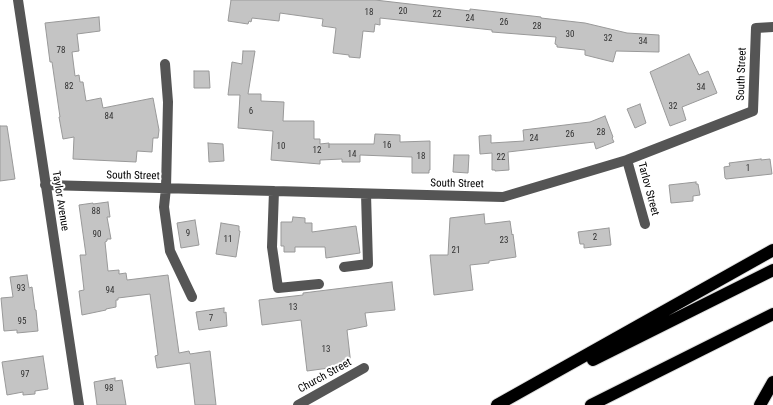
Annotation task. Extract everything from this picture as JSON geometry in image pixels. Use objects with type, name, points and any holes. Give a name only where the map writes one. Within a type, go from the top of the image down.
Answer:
[{"type":"highway","points":[[497,405],[773,250]]},
{"type":"highway","points":[[503,405],[773,270]]},
{"type":"highway","points":[[591,405],[773,314]]},
{"type":"highway","points":[[760,405],[773,382]]},
{"type":"street","name":"Taylor Avenue","points":[[18,0],[79,405]]},
{"type":"street","name":"South Street","points":[[45,185],[503,197],[627,160],[753,111],[756,28],[773,27]]},
{"type":"street","points":[[165,64],[168,102],[166,188],[164,207],[170,251],[192,297]]},
{"type":"street","name":"Tarlov Street","points":[[627,160],[645,224]]},
{"type":"street","points":[[274,191],[272,247],[278,288],[319,284]]},
{"type":"street","points":[[344,267],[368,264],[366,194]]},
{"type":"street","name":"Church Street","points":[[298,405],[364,368]]},
{"type":"building","points":[[231,0],[375,0],[470,11],[470,9],[541,17],[585,23],[627,33],[659,35],[659,52],[616,51],[613,62],[585,55],[585,50],[557,47],[555,44],[556,37],[492,32],[492,30],[380,18],[380,25],[375,24],[374,32],[363,31],[360,58],[349,57],[349,55],[333,53],[336,28],[322,26],[323,19],[280,13],[279,21],[252,18],[251,22],[249,21],[248,24],[228,21]]},
{"type":"building","points":[[99,17],[100,31],[77,34],[79,51],[72,52],[75,76],[79,75],[80,82],[83,82],[86,101],[101,98],[103,108],[153,98],[159,130],[158,138],[153,138],[152,152],[137,151],[136,162],[73,159],[74,137],[63,139],[45,23]]},
{"type":"building","points":[[243,51],[255,51],[248,94],[261,94],[261,101],[284,102],[283,121],[314,121],[314,139],[320,139],[320,144],[374,144],[375,134],[400,135],[400,142],[430,141],[429,173],[412,173],[412,157],[360,155],[360,162],[342,162],[342,159],[320,160],[320,164],[271,160],[273,131],[238,128],[240,95],[228,95],[232,62],[242,64]]},
{"type":"building","points":[[689,54],[699,75],[708,71],[717,93],[682,107],[686,120],[670,126],[650,72]]},
{"type":"building","points":[[194,71],[209,71],[210,88],[194,88]]},
{"type":"building","points":[[640,104],[646,123],[635,128],[627,109]]},
{"type":"building","points":[[605,116],[614,142],[596,149],[594,142],[508,152],[509,170],[495,171],[492,170],[492,153],[480,154],[479,136],[491,135],[491,143],[524,141],[523,130],[590,122]]},
{"type":"building","points":[[0,126],[7,126],[15,179],[0,181]]},
{"type":"building","points":[[208,143],[223,144],[224,161],[209,162]]},
{"type":"building","points":[[454,155],[469,155],[468,173],[453,172]]},
{"type":"building","points":[[770,159],[772,174],[725,178],[724,167],[730,166],[729,163]]},
{"type":"building","points":[[696,182],[696,184],[698,184],[700,195],[693,196],[693,201],[671,203],[669,185]]},
{"type":"building","points":[[108,202],[110,217],[107,217],[111,239],[107,239],[105,242],[108,271],[119,270],[119,274],[126,273],[127,280],[168,275],[179,353],[189,351],[190,354],[210,351],[216,405],[195,405],[190,363],[157,368],[155,356],[158,355],[150,294],[118,298],[118,300],[116,300],[116,307],[82,315],[79,291],[84,290],[80,255],[86,255],[79,205]]},
{"type":"building","points":[[484,214],[485,224],[510,221],[516,257],[489,261],[489,263],[470,265],[473,290],[434,295],[430,255],[448,255],[450,218]]},
{"type":"building","points":[[293,217],[305,218],[305,223],[312,223],[312,232],[356,226],[360,253],[326,258],[325,247],[295,247],[295,252],[284,252],[284,246],[281,246],[281,222],[292,222]]},
{"type":"building","points":[[195,220],[199,245],[181,248],[177,223]]},
{"type":"building","points":[[221,223],[239,226],[240,231],[236,257],[216,254]]},
{"type":"building","points":[[609,228],[611,245],[584,248],[584,244],[580,244],[578,232]]},
{"type":"building","points":[[27,275],[29,288],[32,287],[38,331],[17,333],[17,330],[4,331],[1,298],[13,297],[10,277]]},
{"type":"building","points":[[392,282],[395,310],[365,313],[367,326],[347,330],[351,365],[307,371],[301,320],[262,325],[259,300]]},
{"type":"building","points":[[224,308],[224,313],[226,312],[227,326],[199,330],[196,312]]},
{"type":"building","points":[[43,356],[48,389],[35,391],[35,394],[23,395],[23,392],[7,395],[2,362]]},
{"type":"building","points":[[115,378],[115,381],[122,380],[126,405],[97,405],[94,382]]}]
